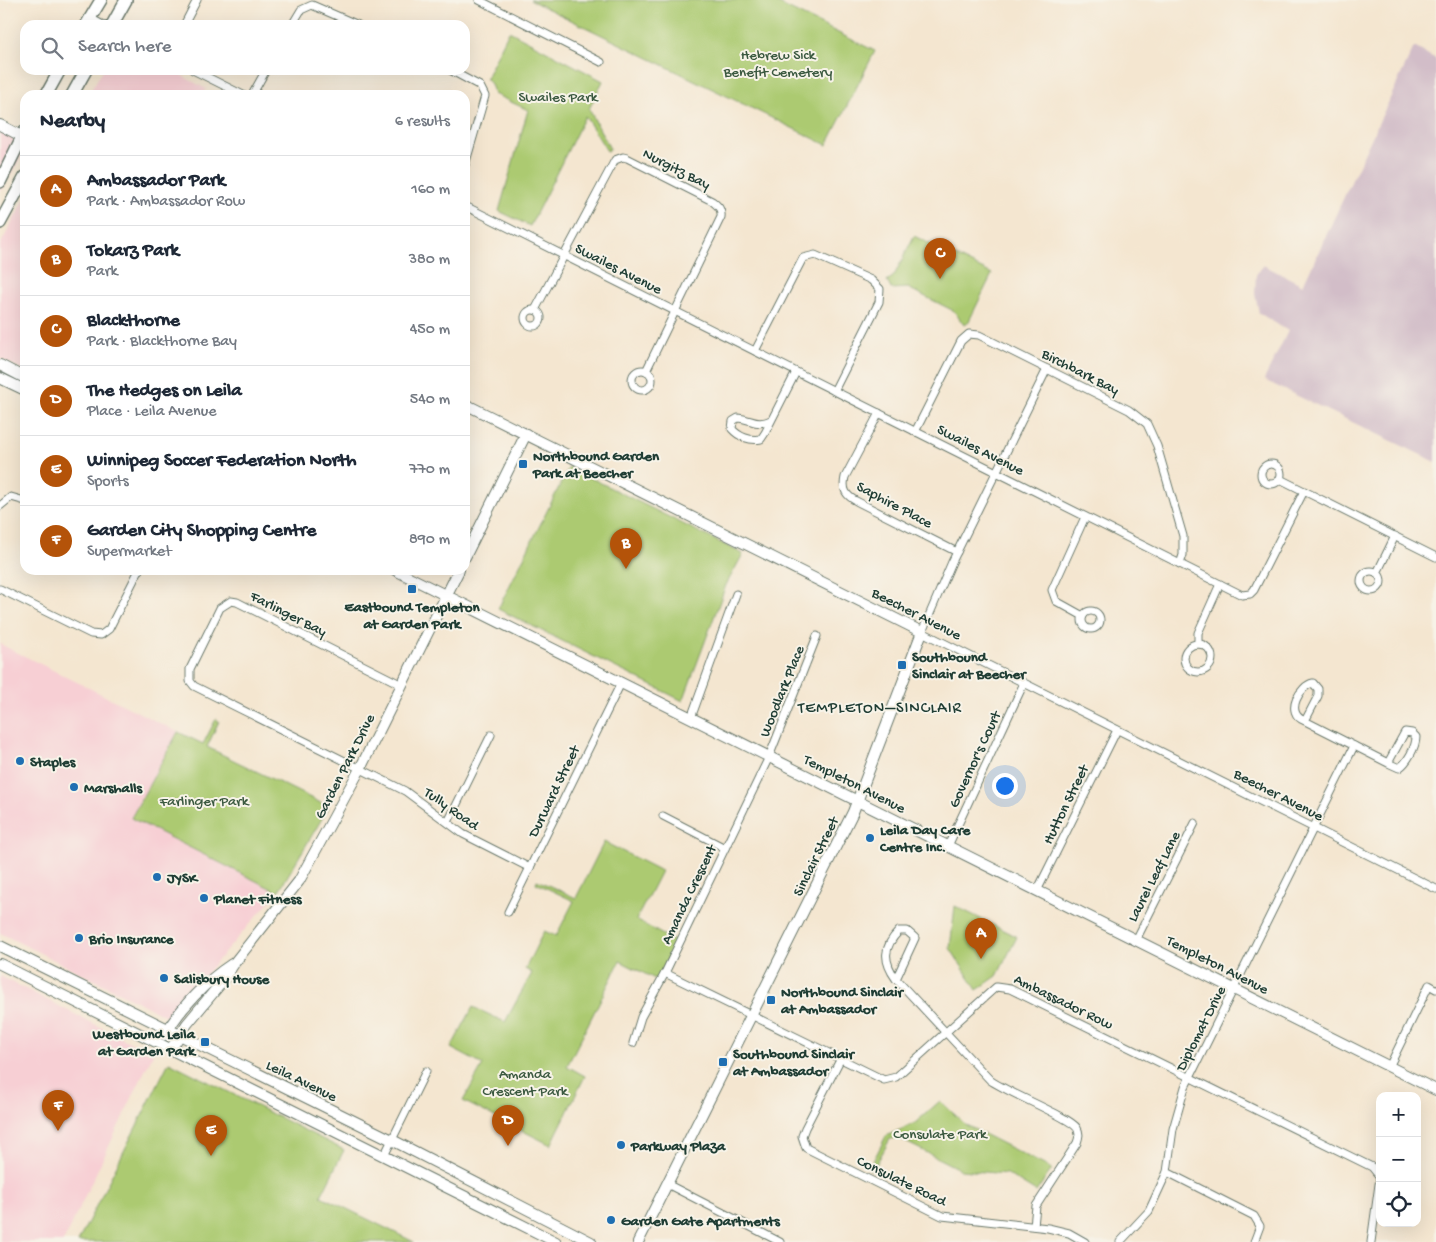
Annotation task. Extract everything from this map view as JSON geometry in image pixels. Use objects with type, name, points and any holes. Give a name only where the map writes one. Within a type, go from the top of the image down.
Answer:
[{"type":"main road","points":[[89,20],[101,0]]},
{"type":"main road","points":[[115,20],[126,0]]},
{"type":"main road","points":[[49,90],[57,75]]},
{"type":"main road","points":[[75,90],[83,75]]},
{"type":"main road","points":[[0,182],[20,143]]},
{"type":"main road","points":[[0,223],[20,189]]},
{"type":"street","points":[[187,20],[197,0]]},
{"type":"street","points":[[479,0],[601,62]]},
{"type":"street","points":[[295,20],[301,10],[312,5],[346,20]]},
{"type":"street","points":[[203,75],[233,90]]},
{"type":"street","points":[[255,90],[263,75]]},
{"type":"street","points":[[459,75],[480,86],[485,96],[470,148]]},
{"type":"street","points":[[0,125],[20,133]]},
{"type":"street","name":"Nurgitz Bay","points":[[564,256],[615,160],[623,157],[628,158],[695,192],[719,206],[722,212],[675,311]]},
{"type":"street","name":"Swailes Avenue","points":[[470,209],[1242,595],[1250,594],[1304,491]]},
{"type":"street","points":[[755,351],[803,258],[815,255],[871,280],[880,289],[879,302],[834,391]]},
{"type":"street","points":[[535,310],[564,256]]},
{"type":"street","points":[[646,371],[675,311]]},
{"type":"street","name":"Birchbark Bay","points":[[915,432],[961,341],[969,334],[979,336],[1137,415],[1151,430],[1183,536],[1183,555],[1180,564]]},
{"type":"street","points":[[0,365],[20,375]]},
{"type":"street","name":"Sinclair Street","points":[[638,1242],[858,801],[922,632],[957,552],[1047,370]]},
{"type":"street","points":[[771,420],[763,424],[755,424],[738,418],[733,421],[732,429],[744,438],[761,439],[771,420],[796,372]]},
{"type":"street","points":[[0,378],[20,388]]},
{"type":"street","name":"Beecher Avenue","points":[[470,406],[1436,889]]},
{"type":"street","name":"Saphire Place","points":[[879,413],[845,477],[843,485],[845,493],[858,502],[957,552]]},
{"type":"street","points":[[470,547],[526,434]]},
{"type":"street","points":[[1280,479],[1436,557]]},
{"type":"street","points":[[0,506],[11,498],[20,500]]},
{"type":"street","points":[[1083,616],[1056,601],[1052,590],[1085,517]]},
{"type":"street","points":[[1377,573],[1395,536]]},
{"type":"street","points":[[0,589],[91,634],[100,635],[109,629],[136,575]]},
{"type":"street","name":"Templeton Avenue","points":[[405,575],[1436,1090]]},
{"type":"street","name":"Garden Park Drive","points":[[171,1049],[235,962],[299,881],[360,769],[456,575]]},
{"type":"street","points":[[1198,644],[1198,634],[1220,584]]},
{"type":"street","points":[[691,718],[736,594]]},
{"type":"street","name":"Farlinger Bay","points":[[360,769],[194,686],[190,681],[190,669],[220,608],[231,601],[237,602],[402,685]]},
{"type":"street","name":"Woodlark Place","points":[[769,757],[817,636]]},
{"type":"street","points":[[1198,644],[1207,646],[1213,654],[1213,659],[1208,669],[1197,672],[1188,668],[1184,659],[1187,649],[1198,644]]},
{"type":"street","name":"Durward Street","points":[[508,912],[621,683]]},
{"type":"street","name":"Governor's Court","points":[[948,846],[1024,683]]},
{"type":"street","points":[[1305,721],[1318,696],[1318,689],[1313,683],[1308,684],[1303,689],[1294,710],[1297,718],[1305,721],[1354,746],[1388,763],[1399,768],[1405,764],[1416,742],[1416,737],[1412,733],[1405,732],[1401,736],[1388,763]]},
{"type":"street","name":"Hutton Street","points":[[1037,890],[1117,730]]},
{"type":"street","points":[[448,822],[491,735]]},
{"type":"street","name":"Diplomat Drive","points":[[1120,1242],[1149,1211],[1167,1172],[1178,1108],[1190,1077],[1235,990],[1354,746]]},
{"type":"street","name":"Amanda Crescent","points":[[634,1043],[642,1017],[769,757]]},
{"type":"street","name":"Tully Road","points":[[360,769],[405,791],[463,834],[530,868]]},
{"type":"street","points":[[663,816],[725,848]]},
{"type":"street","name":"Laurel Leaf Lane","points":[[1136,940],[1195,824]]},
{"type":"street","points":[[896,979],[915,938],[907,930],[899,931],[893,937],[886,954],[886,966],[896,979],[995,1084],[1067,1120],[1077,1128],[1079,1135],[1077,1143],[1036,1206],[1034,1226]]},
{"type":"street","name":"Leila Avenue","points":[[0,946],[392,1140],[591,1242]]},
{"type":"street","name":"Garden Park Drive","points":[[160,1043],[176,1017],[216,975],[235,962]]},
{"type":"street","name":"Leila Avenue","points":[[0,964],[556,1242]]},
{"type":"street","name":"Ambassador Row","points":[[665,973],[840,1060],[879,1078],[890,1079],[896,1077],[947,1034],[996,987],[1002,986],[1190,1077],[1377,1172],[1380,1177],[1371,1242]]},
{"type":"street","points":[[1389,1067],[1429,985],[1436,989]]},
{"type":"street","name":"Consulate Road","points":[[840,1060],[805,1128],[802,1136],[806,1148],[942,1216],[1058,1230],[1085,1242]]},
{"type":"street","points":[[384,1156],[426,1071]]},
{"type":"street","points":[[1167,1172],[1254,1216],[1260,1226],[1254,1242]]},
{"type":"street","points":[[667,1184],[780,1242]]},
{"type":"shaded area","points":[[1414,47],[1436,59],[1436,462],[1264,380],[1288,331],[1259,313],[1255,293],[1256,275],[1263,265],[1303,285]]},
{"type":"shaded area","points":[[100,75],[181,75],[206,89],[206,90],[91,90]]},
{"type":"shaded area","points":[[0,131],[20,142],[20,159],[0,193]]},
{"type":"shaded area","points":[[20,208],[20,368],[0,358],[0,245]]},
{"type":"shaded area","points":[[0,644],[178,732],[131,818],[278,892],[168,1017],[0,933]]},
{"type":"shaded area","points":[[0,976],[153,1054],[63,1242],[0,1242]]},
{"type":"green space","name":"Hebrew Sick Benefit Cemetery","points":[[530,0],[771,0],[875,51],[827,145]]},
{"type":"green space","name":"Swailes Park","points":[[509,31],[603,81],[589,109],[610,149],[607,151],[585,116],[530,226],[499,211],[528,110],[494,94],[491,84],[486,78]]},
{"type":"green space","points":[[914,236],[992,274],[968,323],[964,325],[954,311],[908,288],[891,289],[887,281],[894,276]]},
{"type":"green space","points":[[569,467],[743,554],[726,585],[683,701],[498,609]]},
{"type":"green space","name":"Farlinger Park","points":[[216,719],[219,721],[207,747],[329,807],[278,892],[131,818],[178,732],[203,744]]},
{"type":"green space","name":"Amanda Crescent Park","points":[[604,842],[661,871],[636,920],[676,942],[657,980],[620,961],[567,1066],[585,1076],[551,1145],[463,1101],[483,1065],[451,1048],[473,1007],[505,1022],[532,973],[525,969],[544,931],[556,936],[574,901],[536,883],[537,880],[576,898]]},
{"type":"green space","points":[[955,906],[1017,937],[997,976],[977,990],[950,948]]},
{"type":"green space","points":[[169,1062],[344,1150],[321,1196],[414,1242],[78,1242]]},
{"type":"green space","name":"Consulate Park","points":[[940,1101],[966,1125],[1052,1169],[1036,1192],[1007,1174],[961,1170],[898,1138],[890,1139],[873,1170],[869,1169],[886,1136],[915,1123]]},
{"type":"place","name":"Blackthorne","points":[[940,279]]},
{"type":"place","name":"Northbound Garden Park at Beecher","points":[[523,464]]},
{"type":"place","name":"Tokarz Park","points":[[626,569]]},
{"type":"place","name":"Eastbound Templeton at Garden Park","points":[[412,589]]},
{"type":"place","name":"Southbound Sinclair at Beecher","points":[[902,665]]},
{"type":"place","name":"Staples","points":[[20,761]]},
{"type":"place","name":"Marshalls","points":[[74,787]]},
{"type":"place","name":"Leila Day Care Centre Inc.","points":[[870,838]]},
{"type":"place","name":"JYSK","points":[[157,877]]},
{"type":"place","name":"Planet Fitness","points":[[204,898]]},
{"type":"place","name":"Brio Insurance","points":[[79,938]]},
{"type":"place","name":"Ambassador Park","points":[[981,959]]},
{"type":"place","name":"Salisbury House","points":[[164,978]]},
{"type":"place","name":"Northbound Sinclair at Ambassador","points":[[771,1000]]},
{"type":"place","name":"Westbound Leila at Garden Park","points":[[205,1042]]},
{"type":"place","name":"Southbound Sinclair at Ambassador","points":[[723,1062]]},
{"type":"place","name":"Garden City Shopping Centre","points":[[58,1131]]},
{"type":"place","name":"Parkway Plaza","points":[[621,1145]]},
{"type":"place","name":"The Hedges on Leila","points":[[508,1146]]},
{"type":"place","name":"Winnipeg Soccer Federation North","points":[[211,1156]]},
{"type":"place","name":"Garden Gate Apartments","points":[[611,1220]]},
{"type":"district","name":"TEMPLETON–SINCLAIR","points":[[880,706]]}]
